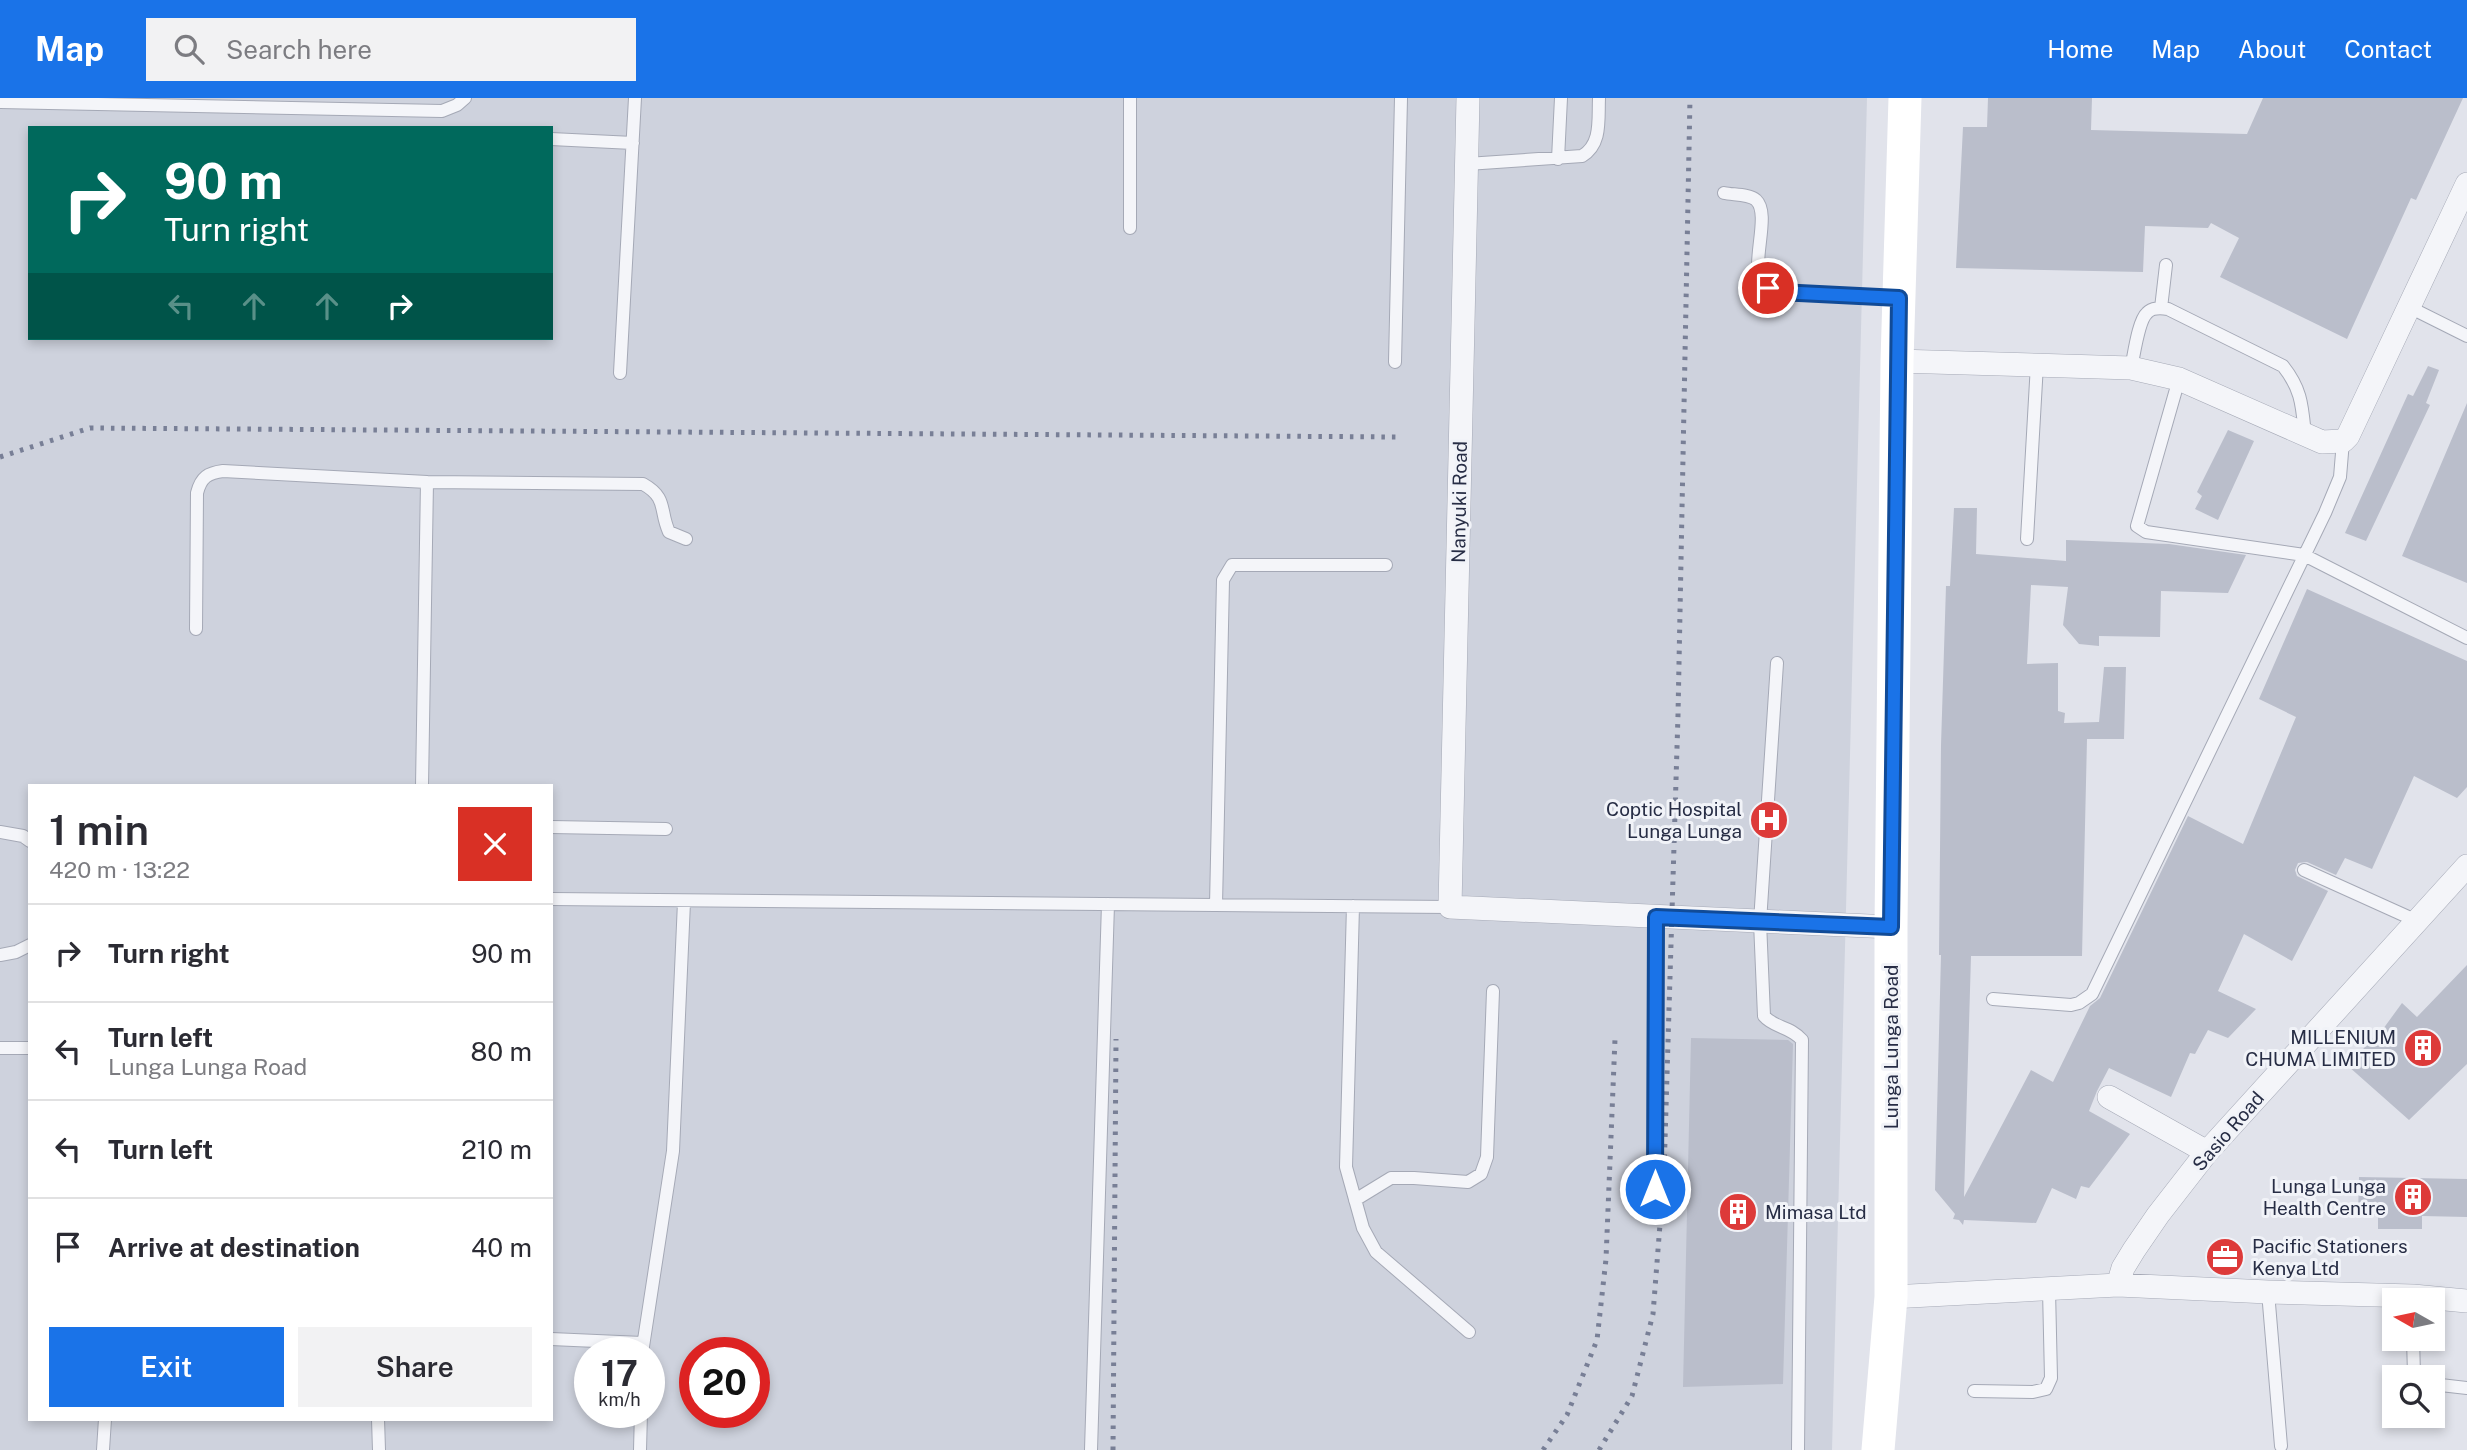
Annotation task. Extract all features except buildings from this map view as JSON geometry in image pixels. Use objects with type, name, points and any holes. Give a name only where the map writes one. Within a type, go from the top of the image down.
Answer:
[{"type":"main road","name":"Lunga Lunga Road","points":[[1878,1450],[1891,1297],[1891,927],[1897,361],[1905,98]]},
{"type":"street","name":"Nanyuki Road","points":[[1450,907],[1468,98]]},
{"type":"street","points":[[1897,361],[2131,368],[2179,379],[2322,442],[2343,441],[2348,436],[2467,184]]},
{"type":"street","name":"Sasio Road","points":[[2118,1285],[2123,1268],[2140,1241],[2207,1152],[2467,866]]},
{"type":"street","points":[[1450,907],[1891,927]]},
{"type":"street","points":[[2109,1097],[2207,1152]]},
{"type":"street","points":[[1891,1297],[2118,1285],[2382,1297]]},
{"type":"street","points":[[2445,1300],[2467,1301]]},
{"type":"lane","points":[[0,102],[442,111],[457,105],[465,98]]},
{"type":"lane","points":[[620,373],[635,98]]},
{"type":"lane","points":[[1130,98],[1130,228]]},
{"type":"lane","points":[[1395,362],[1401,98]]},
{"type":"lane","points":[[1558,159],[1561,98]]},
{"type":"lane","points":[[1467,164],[1582,156],[1591,151],[1597,139],[1599,98]]},
{"type":"lane","points":[[553,139],[633,143]]},
{"type":"lane","points":[[1724,193],[1751,198],[1757,201],[1761,209],[1759,262],[1761,280],[1768,288],[1779,292],[1899,298]]},
{"type":"lane","points":[[2161,308],[2166,265]]},
{"type":"lane","points":[[2409,307],[2467,336]]},
{"type":"lane","points":[[2131,368],[2143,318],[2148,311],[2168,309],[2283,366],[2296,383],[2302,400],[2305,435]]},
{"type":"lane","points":[[2027,539],[2037,364]]},
{"type":"lane","points":[[2179,379],[2137,526],[2146,533],[2304,555],[2467,638]]},
{"type":"lane","points":[[1993,999],[2071,1005],[2092,994],[2340,477],[2343,441]]},
{"type":"lane","points":[[196,629],[197,493],[200,482],[210,472],[427,482],[643,484],[653,489],[660,498],[669,532],[686,539]]},
{"type":"lane","points":[[422,784],[427,482]]},
{"type":"lane","points":[[1216,905],[1223,580],[1232,565],[1386,565]]},
{"type":"lane","points":[[1777,663],[1760,922],[1764,1016],[1769,1022],[1795,1032],[1802,1040],[1798,1450]]},
{"type":"lane","points":[[553,827],[666,829]]},
{"type":"lane","points":[[0,832],[23,836],[28,840]]},
{"type":"lane","points":[[2304,870],[2417,921]]},
{"type":"lane","points":[[553,900],[1450,907]]},
{"type":"lane","points":[[644,1337],[673,1151],[684,901]]},
{"type":"lane","points":[[1091,1450],[1108,904]]},
{"type":"lane","points":[[1353,906],[1346,1167],[1363,1228],[1376,1252],[1469,1332]]},
{"type":"lane","points":[[1655,1189],[1656,917]]},
{"type":"lane","points":[[0,955],[28,946]]},
{"type":"lane","points":[[1355,1200],[1391,1178],[1468,1182],[1481,1174],[1487,1157],[1493,992]]},
{"type":"lane","points":[[0,1048],[28,1048]]},
{"type":"lane","points":[[1974,1391],[2033,1392],[2046,1389],[2051,1378],[2049,1290]]},
{"type":"lane","points":[[2268,1292],[2281,1446]]},
{"type":"lane","points":[[553,1339],[574,1341]]},
{"type":"lane","points":[[2445,1385],[2467,1388]]},
{"type":"lane","points":[[103,1450],[105,1421]]},
{"type":"lane","points":[[378,1421],[379,1450]]},
{"type":"lane","points":[[640,1450],[641,1428]]},
{"type":"shaded area","points":[[0,98],[1867,98],[1832,1450],[0,1450]]},
{"type":"railway","points":[[1599,1450],[1632,1396],[1653,1314],[1664,1173],[1678,715],[1690,98]]},
{"type":"railway","points":[[0,457],[90,428],[1398,437]]},
{"type":"railway","points":[[1113,1450],[1116,1039]]},
{"type":"railway","points":[[1543,1450],[1567,1415],[1597,1340],[1606,1259],[1615,1039]]},
{"type":"place","name":"Coptic Hospital Lunga Lunga","points":[[1769,820]]},
{"type":"place","name":"MILLENIUM CHUMA LIMITED","points":[[2423,1048]]},
{"type":"place","name":"Lunga Lunga Health Centre","points":[[2413,1197]]},
{"type":"place","name":"Mimasa Ltd","points":[[1738,1212]]},
{"type":"place","name":"Pacific Stationers Kenya Ltd","points":[[2225,1257]]},
{"type":"route","points":[[1655,1189],[1656,917],[1891,927],[1899,298],[1779,292],[1768,288]]}]
